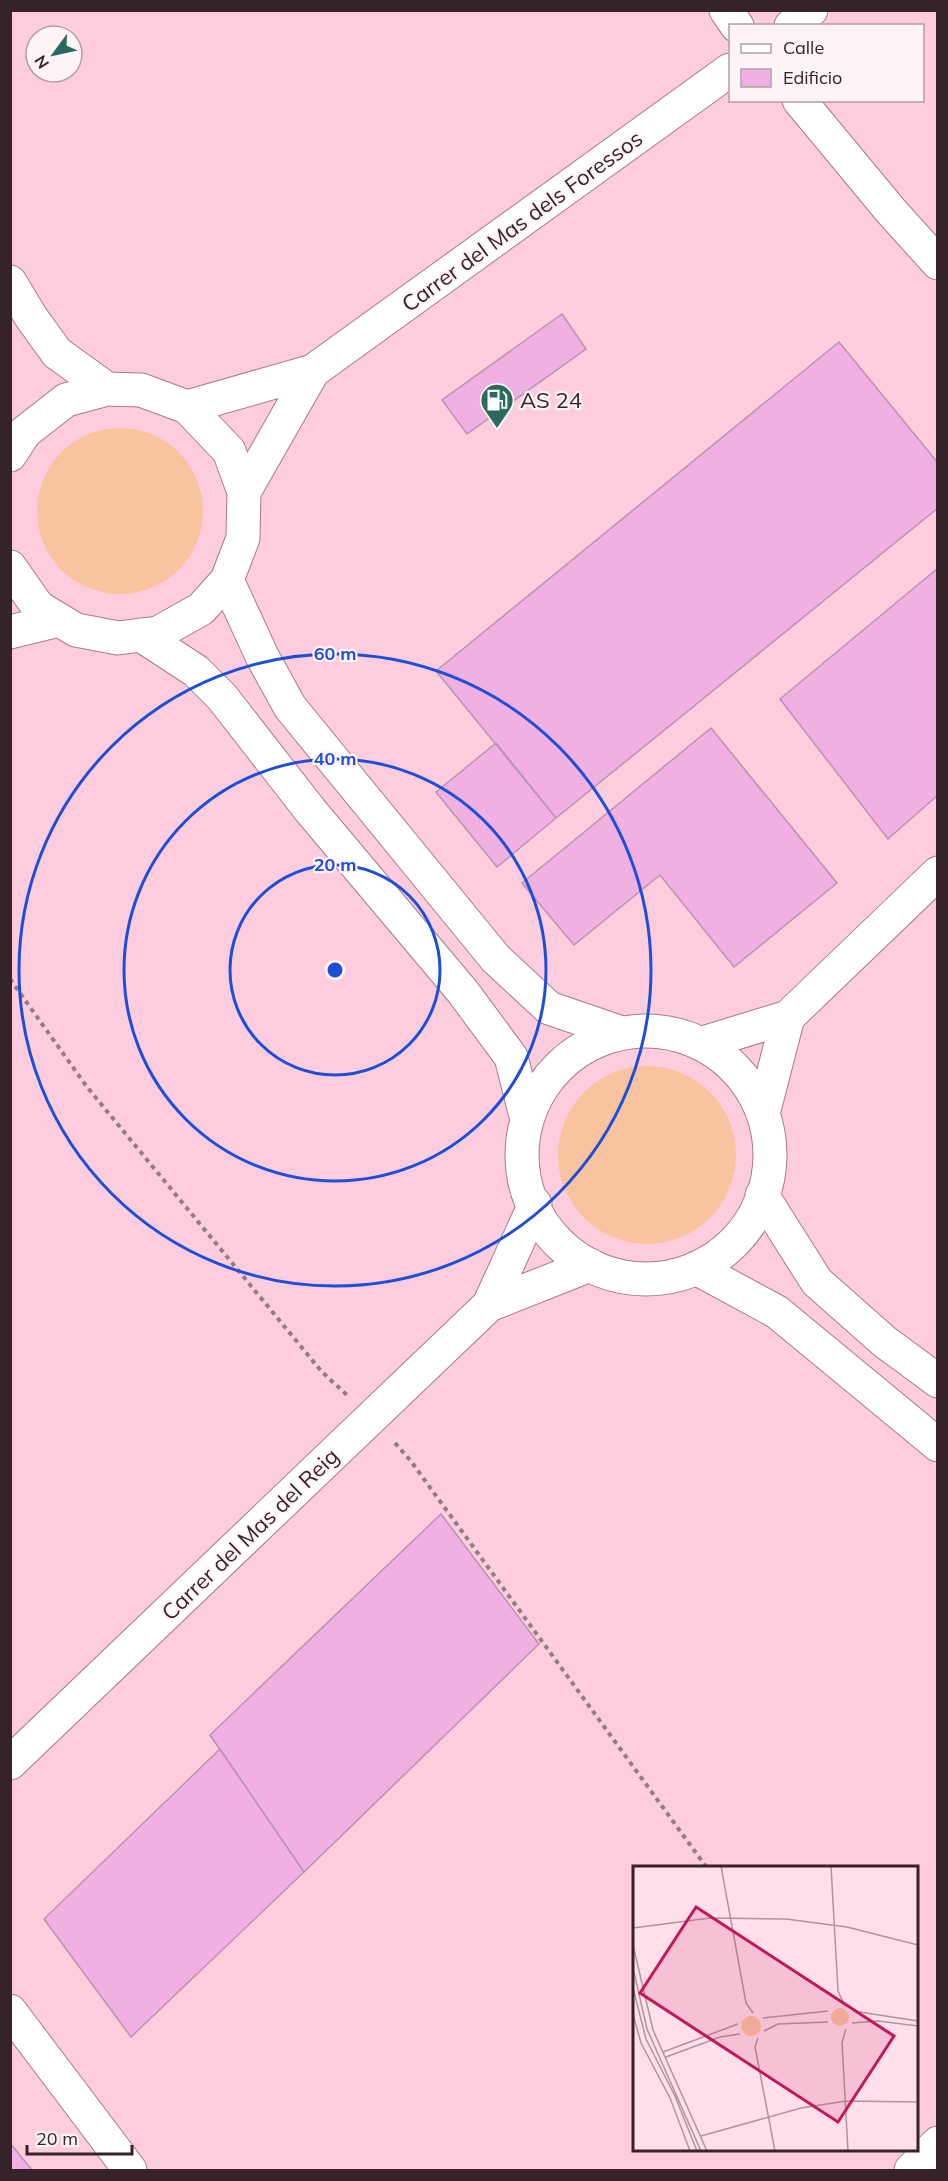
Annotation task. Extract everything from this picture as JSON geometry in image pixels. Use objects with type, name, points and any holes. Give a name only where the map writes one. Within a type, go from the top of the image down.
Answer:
[{"type":"street","points":[[726,10],[736,24]]},
{"type":"street","points":[[794,24],[811,10]]},
{"type":"street","name":"Carrer del Mas dels Foressos","points":[[187,407],[313,371],[729,71]]},
{"type":"street","points":[[800,102],[938,263]]},
{"type":"street","points":[[10,282],[31,317],[57,353],[107,389]]},
{"type":"street","name":"Carrer del Mas dels Foressos","points":[[244,492],[313,371]]},
{"type":"street","points":[[10,567],[38,607],[76,630],[118,639],[158,633],[201,609],[227,580],[243,538],[244,492],[229,451],[187,407],[141,390],[107,389],[66,400],[12,445]]},
{"type":"street","points":[[227,580],[262,656],[290,707],[496,959],[549,1008],[619,1032]]},
{"type":"street","points":[[10,632],[59,620]]},
{"type":"street","points":[[141,635],[196,671],[222,697],[310,810],[463,992],[511,1057],[526,1116]]},
{"type":"street","points":[[704,1043],[788,1017],[938,873]]},
{"type":"street","points":[[763,1114],[788,1017]]},
{"type":"street","points":[[655,1029],[704,1043],[744,1076],[769,1126],[771,1171],[749,1227],[726,1252],[682,1275],[631,1280],[605,1274],[567,1252],[540,1221],[521,1160],[526,1116],[541,1085],[574,1051],[619,1032],[655,1029]]},
{"type":"street","points":[[762,1196],[817,1282],[885,1342],[938,1381]]},
{"type":"street","name":"Carrer del Mas del Reig","points":[[489,1305],[534,1204]]},
{"type":"street","name":"Carrer del Mas del Reig","points":[[10,1763],[489,1305],[590,1265]]},
{"type":"street","points":[[696,1268],[777,1312],[938,1445]]},
{"type":"street","points":[[10,2011],[130,2170]]},
{"type":"street","points":[[910,2170],[938,2143]]},
{"type":"shaded area","points":[[11,11],[937,11],[937,2170],[11,2170]]},
{"type":"shaded area","points":[[120,428],[152,435],[166,442],[178,453],[189,465],[196,479],[203,511],[196,543],[189,557],[178,569],[166,580],[152,587],[120,594],[88,587],[74,580],[62,569],[51,557],[44,543],[37,511],[44,479],[51,465],[62,453],[74,442],[88,435]]},
{"type":"shaded area","points":[[647,1066],[664,1067],[681,1073],[697,1081],[710,1092],[721,1105],[729,1121],[735,1138],[735,1172],[729,1189],[721,1205],[710,1218],[697,1229],[681,1237],[664,1243],[647,1244],[630,1243],[613,1237],[597,1229],[584,1218],[573,1205],[565,1189],[559,1172],[558,1155],[559,1138],[565,1121],[573,1105],[584,1092],[597,1081],[613,1073],[630,1067]]},
{"type":"building","points":[[562,314],[586,349],[467,434],[442,400]]},
{"type":"building","points":[[839,342],[938,463],[938,508],[556,818],[436,671]]},
{"type":"building","points":[[938,568],[938,795],[888,839],[780,699]]},
{"type":"building","points":[[711,728],[837,883],[734,967],[660,875],[574,945],[522,883]]},
{"type":"building","points":[[496,743],[556,818],[497,867],[436,792]]},
{"type":"building","points":[[441,1514],[539,1644],[304,1872],[210,1735]]},
{"type":"building","points":[[220,1749],[304,1872],[131,2037],[44,1919]]},
{"type":"building","points":[[10,2143],[32,2170],[10,2170]]},
{"type":"place","name":"AS 24","points":[[497,429]]}]
